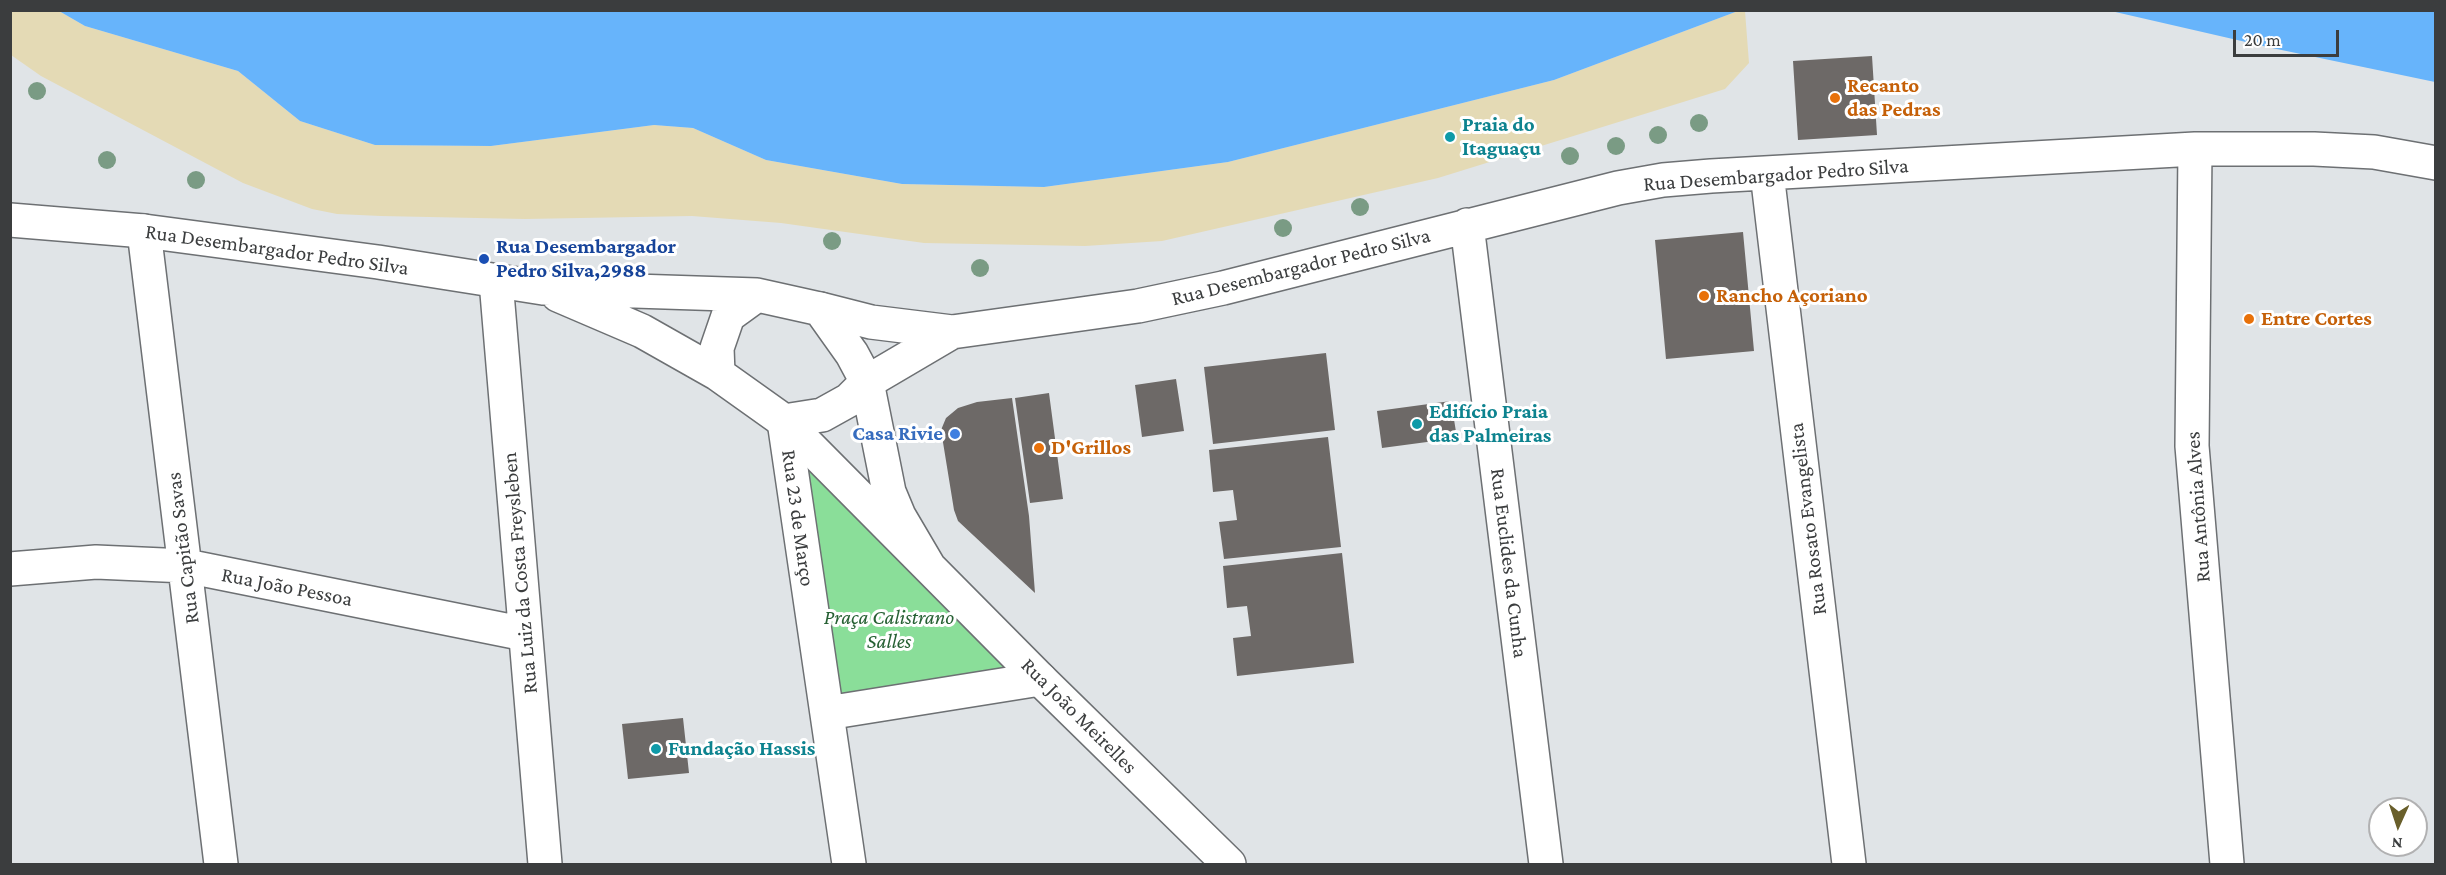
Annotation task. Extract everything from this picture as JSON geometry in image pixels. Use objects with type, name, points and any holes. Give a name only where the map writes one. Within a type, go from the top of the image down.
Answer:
[{"type":"street","name":"Rua Desembargador Pedro Silva","points":[[10,220],[144,231],[378,262],[543,288],[757,295],[871,322],[952,332],[1138,306],[1303,268],[1562,201],[1652,182],[1767,173],[2195,149],[2374,152],[2436,163]]},
{"type":"street","name":"Rua Antônia Alves","points":[[2195,149],[2192,446],[2227,864]]},
{"type":"street","name":"Rua Rosato Evangelista","points":[[1767,173],[1849,864]]},
{"type":"street","name":"Rua Euclides da Cunha","points":[[1467,225],[1546,864]]},
{"type":"street","name":"Rua Capitão Savas","points":[[144,231],[221,864]]},
{"type":"street","name":"Rua Luiz da Costa Freysleben","points":[[496,281],[545,864]]},
{"type":"street","name":"Rua Desembargador Pedro Silva","points":[[543,288],[642,331],[718,374],[784,421]]},
{"type":"street","points":[[718,374],[717,348],[728,316],[757,295]]},
{"type":"street","points":[[784,421],[822,415],[849,400],[867,382],[840,335],[820,309]]},
{"type":"street","name":"Rua Desembargador Pedro Silva","points":[[867,382],[952,332]]},
{"type":"street","name":"Rua João Meirelles","points":[[867,382],[889,492],[899,516],[929,567]]},
{"type":"street","name":"Rua João Meirelles","points":[[784,421],[1040,679],[1229,864]]},
{"type":"street","name":"Rua 23 de Março","points":[[784,421],[849,864]]},
{"type":"street","name":"Rua João Pessoa","points":[[10,569],[96,562],[186,566],[525,634]]},
{"type":"street","points":[[827,713],[1040,679]]},
{"type":"green space","name":"Praça Calistrano Salles","points":[[798,452],[1021,674],[838,702]]},
{"type":"sand","name":"Praia do Itaguaçu","points":[[11,11],[59,11],[85,26],[238,71],[300,121],[375,145],[491,146],[654,125],[693,128],[766,160],[902,184],[1044,187],[1228,162],[1554,80],[1738,11],[1745,11],[1749,63],[1725,89],[1438,178],[1162,241],[1085,246],[924,243],[781,223],[692,216],[525,219],[337,214],[312,209],[243,183],[41,76],[11,55]]},
{"type":"water","points":[[59,11],[1738,11],[1554,80],[1228,162],[1044,187],[902,184],[766,160],[693,128],[654,125],[491,146],[375,145],[300,121],[238,71],[85,26]]},
{"type":"water","points":[[2111,11],[2435,11],[2435,82],[2272,48]]},
{"type":"building","name":"Recanto das Pedras","points":[[1872,56],[1877,135],[1798,140],[1793,61]]},
{"type":"building","name":"Rancho Açoriano","points":[[1743,232],[1754,351],[1666,359],[1655,240]]},
{"type":"building","points":[[1326,353],[1335,430],[1213,444],[1204,367]]},
{"type":"building","points":[[1176,379],[1184,431],[1142,437],[1135,385]]},
{"type":"building","name":"D'Grillos","points":[[1049,393],[1063,499],[1030,503],[1015,398]]},
{"type":"building","points":[[1012,398],[1029,516],[1035,593],[958,521],[954,510],[941,430],[946,418],[958,408],[977,402]]},
{"type":"building","name":"Edifício Praia das Palmeiras","points":[[1451,401],[1457,438],[1382,448],[1377,411]]},
{"type":"building","points":[[1328,437],[1341,547],[1224,559],[1219,522],[1237,520],[1233,490],[1213,492],[1209,450]]},
{"type":"building","points":[[1342,553],[1354,663],[1237,676],[1233,638],[1251,636],[1247,606],[1227,608],[1223,566]]},
{"type":"building","name":"Fundação Hassis","points":[[683,718],[689,773],[628,779],[622,724]]},
{"type":"place","name":"Recanto das Pedras","points":[[1835,98]]},
{"type":"place","name":"Praia do Itaguaçu","points":[[1450,137]]},
{"type":"place","name":"Rua Desembargador Pedro Silva,2988","points":[[484,259]]},
{"type":"place","name":"Rancho Açoriano","points":[[1704,296]]},
{"type":"place","name":"Entre Cortes","points":[[2249,319]]},
{"type":"place","name":"Edifício Praia das Palmeiras","points":[[1417,424]]},
{"type":"place","name":"Casa Rivie","points":[[955,434]]},
{"type":"place","name":"D'Grillos","points":[[1039,448]]},
{"type":"place","name":"Fundação Hassis","points":[[656,749]]}]
